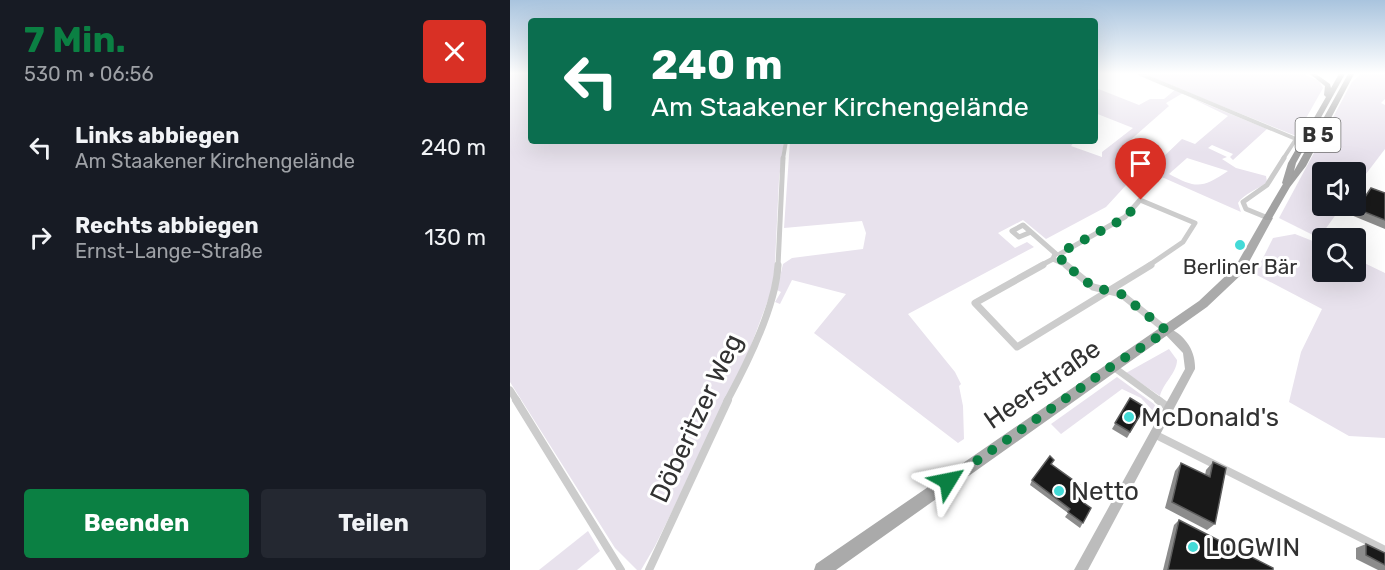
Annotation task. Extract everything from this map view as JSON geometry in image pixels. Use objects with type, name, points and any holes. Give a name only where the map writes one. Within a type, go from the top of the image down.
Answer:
[{"type":"highway","name":"B 5","points":[[1286,186],[1292,163],[1326,101]]},
{"type":"highway","name":"B 5","points":[[1268,218],[1286,186],[1302,166],[1338,101]]},
{"type":"main road","name":"Heerstraße","points":[[822,570],[1209,300],[1234,276],[1268,218]]},
{"type":"main road","points":[[1081,570],[1191,363],[1186,347],[1167,331]]},
{"type":"street","points":[[1204,101],[1296,139],[1267,185],[1243,202],[1246,209],[1268,218]]},
{"type":"street","name":"Döberitzer Weg","points":[[649,570],[714,427],[745,368],[777,281],[781,171],[786,144]]},
{"type":"street","points":[[1140,200],[1195,223],[1183,242],[1109,290],[1017,347],[975,303],[1125,218],[1140,200]]},
{"type":"street","points":[[1031,231],[1057,257],[1093,287],[1121,294],[1167,331]]},
{"type":"street","points":[[1112,366],[1169,408]]},
{"type":"street","points":[[510,390],[621,570]]},
{"type":"street","points":[[1154,434],[1385,550]]},
{"type":"shaded area","points":[[510,101],[528,101],[528,144],[784,144],[779,179],[774,284],[743,367],[641,570],[637,570],[615,548],[510,382]]},
{"type":"shaded area","points":[[1098,101],[1128,101],[1139,105],[1147,101],[1170,101],[1166,103],[1169,106],[1119,150],[1137,158],[1144,154],[1160,160],[1182,139],[1195,144],[1228,116],[1198,101],[1267,129],[1233,160],[1230,157],[1233,154],[1212,145],[1208,148],[1227,157],[1222,159],[1236,168],[1266,176],[1267,182],[1240,200],[1238,203],[1241,212],[1164,178],[1139,171],[1106,207],[1046,239],[1023,220],[998,233],[1015,248],[1027,242],[1034,247],[908,314],[955,372],[961,384],[959,386],[963,406],[964,439],[958,443],[814,333],[846,294],[792,280],[780,304],[775,302],[781,292],[777,290],[783,264],[792,258],[863,249],[866,233],[862,221],[784,228],[790,144],[1073,144],[1071,146],[1102,157],[1102,152],[1133,128],[1098,114]],"holes":[[[1187,158],[1228,171],[1212,181],[1193,184],[1169,174]]]},
{"type":"shaded area","points":[[1208,101],[1316,101],[1296,136]]},
{"type":"shaded area","points":[[1342,101],[1383,101],[1381,103],[1385,105],[1385,149],[1366,174],[1366,162],[1312,162],[1312,216],[1335,216],[1326,228],[1312,228],[1312,234],[1279,218]]},
{"type":"shaded area","points":[[1295,234],[1312,241],[1312,282],[1366,282],[1366,264],[1385,273],[1385,438],[1349,436],[1289,402],[1301,352],[1322,309],[1255,274],[1273,238]]},
{"type":"shaded area","points":[[1169,349],[1177,360],[1160,396],[1126,373]]},
{"type":"shaded area","points":[[1117,377],[1154,404],[1156,407],[1154,412],[1141,398],[1122,389],[1061,434],[1051,424]]},
{"type":"shaded area","points":[[588,531],[600,551],[577,570],[539,570]]},
{"type":"building","points":[[1371,188],[1385,193],[1385,220],[1366,213],[1366,196]]},
{"type":"building","name":"McDonald's","points":[[1130,398],[1145,407],[1130,432],[1115,423]]},
{"type":"building","name":"Netto","points":[[1050,456],[1054,460],[1051,464],[1091,493],[1084,503],[1091,508],[1083,523],[1068,512],[1070,509],[1032,480]]},
{"type":"building","points":[[1213,462],[1226,468],[1215,524],[1172,502],[1181,463],[1210,477]]},
{"type":"building","name":"LOGWIN","points":[[1179,520],[1273,568],[1273,570],[1168,570]]},
{"type":"building","points":[[1366,544],[1385,553],[1385,565],[1366,555]]},
{"type":"place","name":"Berliner Bär","points":[[1240,245]]},
{"type":"place","name":"McDonald's","points":[[1129,417]]},
{"type":"place","name":"Netto","points":[[1059,491]]},
{"type":"place","name":"LOGWIN","points":[[1193,547]]},
{"type":"route","points":[[948,481],[1112,366],[1167,331],[1121,294],[1093,287],[1061,261],[1063,258],[1060,254],[1065,250],[1125,218],[1141,200]]}]
